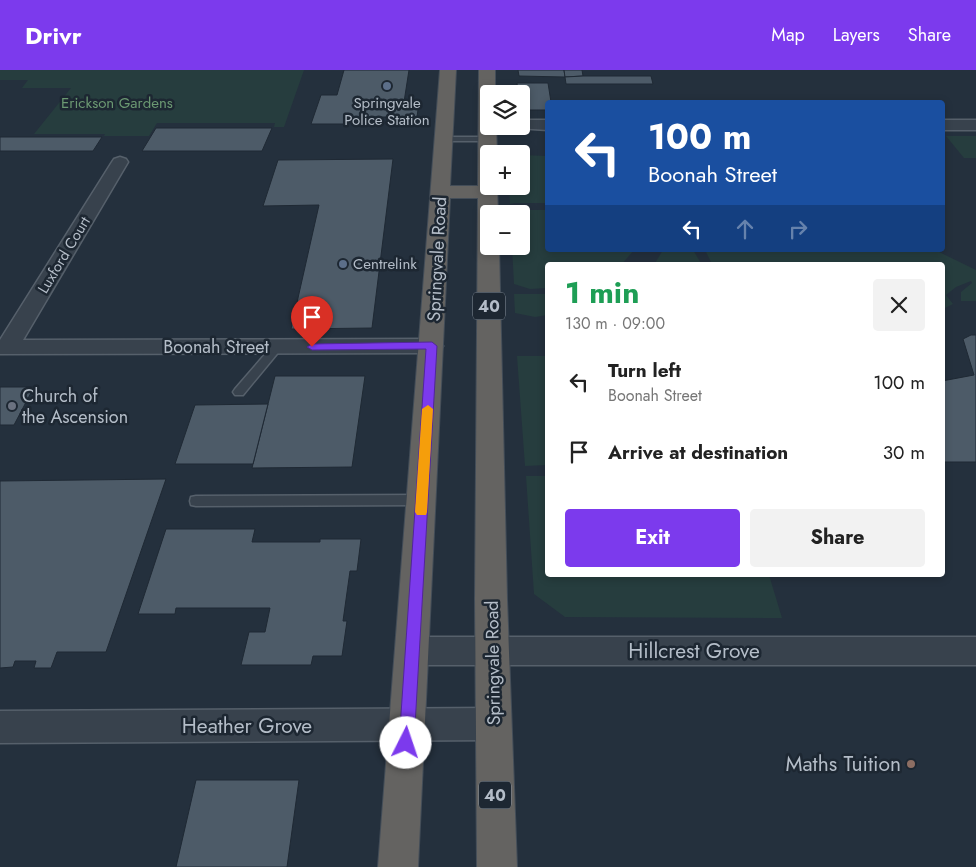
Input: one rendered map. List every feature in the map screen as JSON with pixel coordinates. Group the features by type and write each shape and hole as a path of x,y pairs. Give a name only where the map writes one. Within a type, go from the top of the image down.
{"highway":[{"name":"Springvale Road","path":"398,867 448,70"},
{"name":"Springvale Road","path":"487,70 487,85"},
{"path":"441,192 480,192"},
{"name":"Springvale Road","path":"488,195 492,651 497,867"}],"street":[{"path":"530,125 545,125"},
{"path":"945,125 976,125"},
{"name":"Luxford Court","path":"4,347 120,162"},
{"name":"Boonah Street","path":"4,347 432,346"},
{"name":"Hillcrest Grove","path":"412,651 976,651"},
{"name":"Heather Grove","path":"0,727 494,724"}],"lane":[{"path":"444,139 480,131"},
{"path":"239,392 277,347"},
{"path":"196,501 422,500"}],"green space":[{"name":"Erickson Gardens","path":"0,70 304,70 284,127 274,127 275,123 157,123 149,136 104,136 105,134 34,134 71,88 22,88 28,80 0,80"},
{"path":"946,136 976,136 976,158 964,158"},
{"path":"530,155 545,156 545,203 510,204 510,195 530,195"},
{"path":"530,210 545,210 545,252 632,252 624,262 545,262 545,288 530,289 514,284 512,255 530,255"},
{"path":"662,252 694,252 700,262 656,262"},
{"path":"706,252 939,252 976,270 976,301 961,301 961,292 972,283 971,281 956,287 946,295 953,304 945,308 945,262 711,262"},
{"path":"514,294 545,294 545,315 535,317 515,313"},
{"path":"517,356 545,356 545,465 525,466"},
{"path":"526,476 545,476 545,577 770,577 782,618 565,617 534,594"}],"building":[{"path":"344,70 409,70 404,102 419,102 417,117 375,117 374,121 347,121 346,124 311,124 321,95 337,95"},
{"path":"518,70 564,70 565,77 519,76"},
{"path":"564,70 582,70 583,76 565,77"},
{"path":"651,76 653,84 566,84 565,77"},
{"path":"517,83 548,83 551,100 545,100 545,110 530,110 530,85 517,85"},
{"path":"156,128 272,128 262,151 142,151"},
{"path":"0,137 102,137 93,151 0,151"},
{"name":"Centrelink","path":"393,159 372,328 291,329 319,205 263,206 278,160"},
{"path":"976,335 976,462 945,462 945,380 974,375 963,339"},
{"path":"275,376 365,376 352,467 252,468"},
{"name":"Church of the Ascension","path":"0,387 34,387 14,425 0,425"},
{"path":"268,404 253,464 175,464 195,405"},
{"path":"166,479 106,652 57,652 51,668 34,668 36,661 15,661 13,667 0,668 0,481"},
{"path":"166,529 255,529 252,542 320,542 320,539 361,539 357,571 350,571 343,621 347,621 342,656 313,656 311,665 241,665 249,632 265,632 270,608 176,608 175,614 138,614"},
{"path":"196,780 299,780 287,867 176,867"}],"slow traffic":[{"path":"421,512 428,409"}],"place":[{"name":"Springvale Police Station","path":"387,86"},
{"name":"Centrelink","path":"343,264"},
{"name":"Church of the Ascension","path":"12,406"},
{"name":"Maths Tuition","path":"911,764"}],"route":[{"path":"312,347 432,346 406,743"}]}
